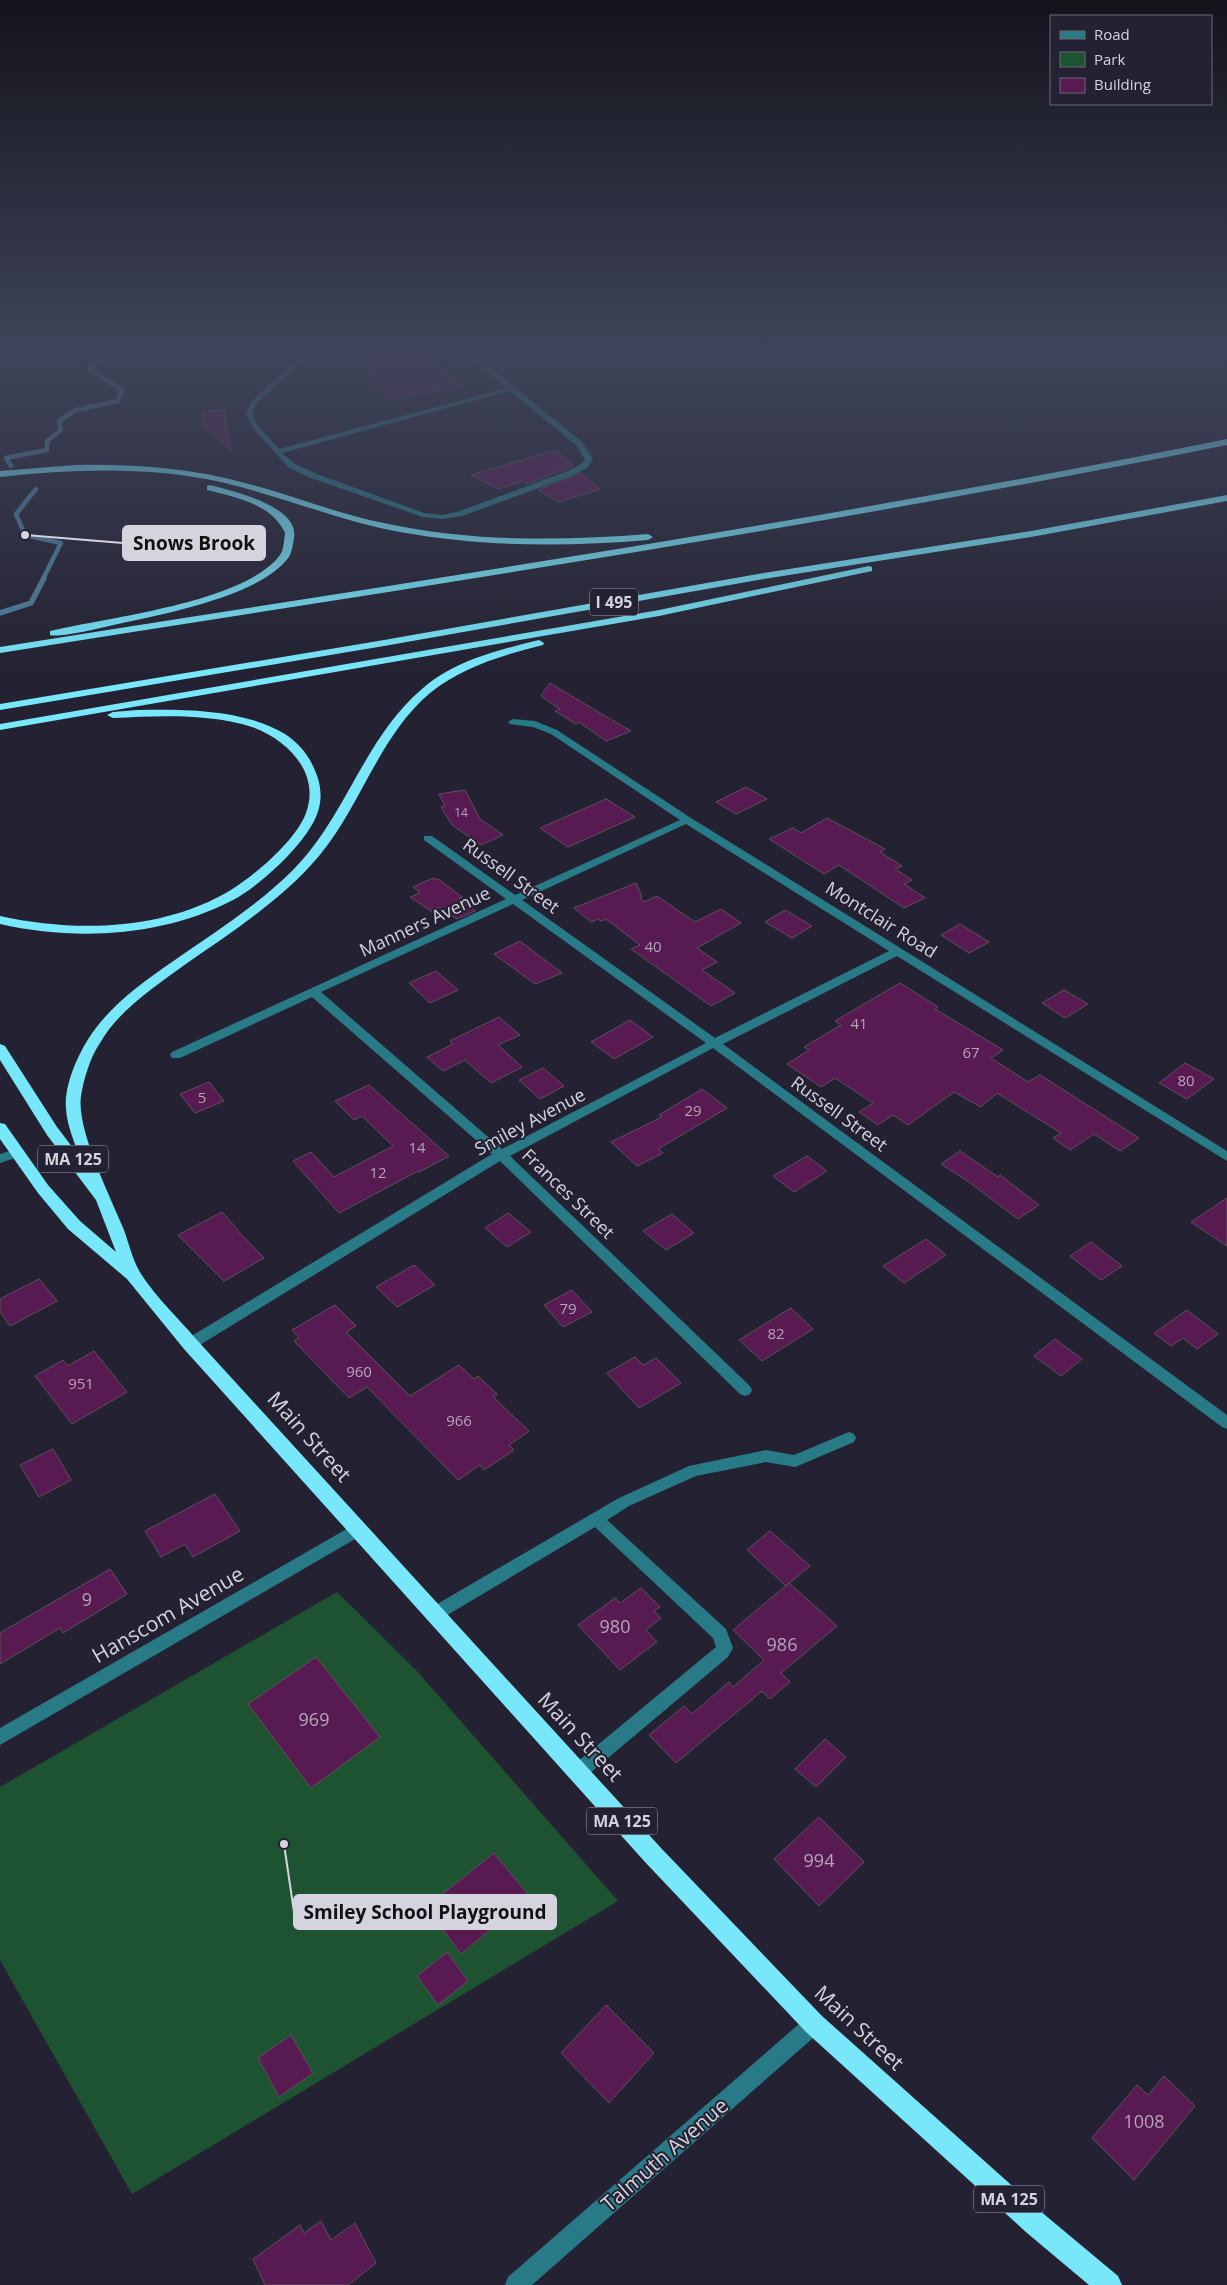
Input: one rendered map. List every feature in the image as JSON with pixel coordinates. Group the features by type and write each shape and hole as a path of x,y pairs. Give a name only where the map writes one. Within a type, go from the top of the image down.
{"highway":[{"path":"0,650 754,530 1034,481 1145,459"},
{"path":"0,474 55,468 122,467 164,470 204,476 248,487 367,523 438,536 495,542 544,544 754,530"},
{"path":"0,484 43,479 102,476 163,480 204,486 238,495 271,510 286,524 290,538 287,553 274,569 230,591 185,605 0,644"},
{"name":"I 495","path":"0,707 384,643 758,577 1031,534 1227,498"},
{"path":"103,1198 73,1108 75,1089 93,1043 124,1004 244,916 298,872 332,830 394,726 427,690 448,676 503,652 659,613 1031,534"},
{"path":"0,728 659,613"},
{"path":"0,728 124,715 181,712 227,719 262,728 294,744 308,762 316,789 310,818 290,846 254,881 214,904 155,924 83,931 19,926 0,920"},
{"name":"Main Street","path":"0,1049 52,1131 103,1198 133,1275"},
{"name":"Main Street","path":"0,1128 43,1189 74,1225 133,1275 190,1344 433,1615 577,1773 814,2024 1036,2224 1109,2285"}],"street":[{"path":"285,459 292,466 314,476 418,514 435,517 466,512 578,469 584,466 589,459"},
{"name":"Montclair Road","path":"513,722 535,724 554,732 688,820 1227,1157"},
{"name":"Manners Avenue","path":"176,1055 688,820"},
{"name":"Russell Street","path":"428,838 714,1043 1227,1423"},
{"name":"Smiley Avenue","path":"190,1344 501,1156 714,1043 898,951"},
{"name":"Frances Street","path":"314,992 501,1156 745,1390"},
{"path":"0,1159 17,1153"},
{"path":"433,1615 624,1502 694,1470 766,1456 795,1461 849,1438"},
{"path":"577,1773 725,1648 720,1634 596,1519"},
{"name":"Hanscom Avenue","path":"0,1737 357,1530"},
{"name":"Talmuth Avenue","path":"516,2285 814,2024"}],"green space":[{"path":"337,1592 416,1670 618,1901 132,2194 0,1960 0,1787"}],"building":[{"path":"526,459 565,459 573,466 527,484 523,481 499,489 471,475"},
{"path":"581,473 600,489 559,502 538,490"},
{"path":"550,683 631,731 606,741 579,722 576,724 555,711 560,709 541,696"},
{"path":"746,787 767,799 736,814 716,802"},
{"path":"465,790 480,819 503,835 481,845 452,825 441,807 445,806 439,794"},
{"path":"606,799 635,817 568,847 540,828"},
{"path":"827,818 885,849 880,852 902,866 895,869 912,880 904,884 925,898 904,908 839,865 824,874 769,839 793,828 801,833"},
{"path":"433,878 438,879 462,897 459,898 475,911 457,919 440,907 431,911 410,897 420,893 413,887"},
{"path":"636,883 642,897 640,898 644,902 657,896 695,922 721,909 741,923 697,948 717,962 702,970 735,993 711,1006 631,949 640,945 606,919 601,921 598,919 591,922 574,908"},
{"path":"785,910 812,926 792,938 765,922"},
{"path":"960,924 989,942 969,953 941,935"},
{"path":"520,941 562,973 535,984 494,954"},
{"path":"436,971 458,990 430,1003 409,983"},
{"path":"900,983 938,1007 935,1009 1003,1050 991,1058 1028,1082 1040,1075 1139,1138 1120,1151 1094,1134 1070,1150 1053,1138 1061,1133 997,1093 981,1107 954,1092 908,1125 893,1115 878,1125 859,1112 873,1103 835,1078 821,1087 787,1064 809,1050 804,1047 841,1025 835,1021"},
{"path":"1064,990 1088,1004 1065,1018 1042,1003"},
{"path":"499,1017 520,1035 498,1045 522,1067 491,1083 465,1060 443,1071 427,1057 453,1044 450,1041"},
{"path":"630,1020 653,1037 614,1059 591,1042"},
{"path":"1185,1063 1214,1079 1187,1099 1159,1083"},
{"path":"543,1068 564,1086 540,1099 519,1080"},
{"path":"209,1082 224,1101 195,1113 180,1094"},
{"path":"369,1085 449,1156 339,1213 293,1161 311,1152 334,1177 393,1146 362,1116 354,1120 335,1101"},
{"path":"702,1089 727,1108 658,1149 663,1153 637,1166 611,1142 662,1117 659,1115"},
{"path":"960,1151 998,1177 1000,1175 1039,1205 1018,1219 969,1182 941,1164"},
{"path":"807,1156 827,1171 794,1192 773,1176"},
{"path":"1227,1198 1227,1246 1191,1222"},
{"path":"222,1212 264,1258 224,1281 178,1235"},
{"path":"508,1213 531,1232 507,1247 485,1228"},
{"path":"672,1214 694,1233 666,1250 643,1231"},
{"path":"926,1239 946,1255 904,1283 883,1266"},
{"path":"1091,1242 1122,1266 1101,1280 1070,1256"},
{"path":"414,1265 435,1285 397,1307 376,1287"},
{"path":"39,1279 57,1301 10,1326 0,1312 0,1299"},
{"path":"572,1290 592,1312 563,1327 544,1305"},
{"path":"335,1305 356,1326 346,1332 410,1396 459,1365 474,1379 478,1376 497,1394 493,1397 529,1431 509,1445 514,1450 484,1470 480,1465 458,1480 367,1387 349,1398 294,1341 299,1338 292,1330"},
{"path":"791,1308 813,1329 762,1361 739,1340"},
{"path":"1187,1310 1218,1334 1197,1349 1183,1338 1171,1346 1154,1333"},
{"path":"1055,1339 1082,1359 1061,1376 1034,1356"},
{"path":"94,1351 127,1392 72,1424 35,1376 63,1360 68,1366"},
{"path":"635,1357 643,1365 656,1358 681,1383 639,1408 607,1373"},
{"path":"53,1449 71,1480 39,1497 20,1465"},
{"path":"215,1494 240,1531 193,1557 185,1544 161,1557 145,1531"},
{"path":"770,1531 810,1566 786,1586 747,1550"},
{"path":"110,1569 127,1594 63,1633 60,1628 0,1664 0,1633"},
{"path":"789,1583 837,1626 781,1673 790,1682 770,1699 762,1691 676,1763 649,1735 684,1706 692,1714 729,1682 733,1687 764,1660 733,1630"},
{"path":"641,1588 660,1607 654,1611 661,1618 646,1630 657,1642 620,1670 578,1625 615,1598 620,1603"},
{"path":"316,1657 380,1737 311,1788 248,1704"},
{"path":"825,1739 846,1757 816,1787 795,1769"},
{"path":"819,1817 864,1862 819,1906 774,1859"},
{"path":"494,1853 530,1897 461,1954 426,1907"},
{"path":"447,1952 468,1981 438,2005 417,1976"},
{"path":"606,2005 654,2053 609,2103 561,2053"},
{"path":"291,2035 313,2073 279,2097 258,2058"},
{"path":"1164,2076 1195,2106 1134,2180 1092,2138 1137,2085 1148,2095"},
{"path":"321,2221 331,2240 355,2223 376,2263 348,2285 265,2285 253,2259 300,2225 304,2233"}],"waterway":[{"path":"6,459 11,466"},
{"path":"36,489 16,514 25,535 61,543 43,579"},
{"path":"0,613 31,603 44,578"}],"place":[{"name":"Snows Brook","path":"25,535"},
{"name":"Smiley School Playground","path":"284,1844"}]}
